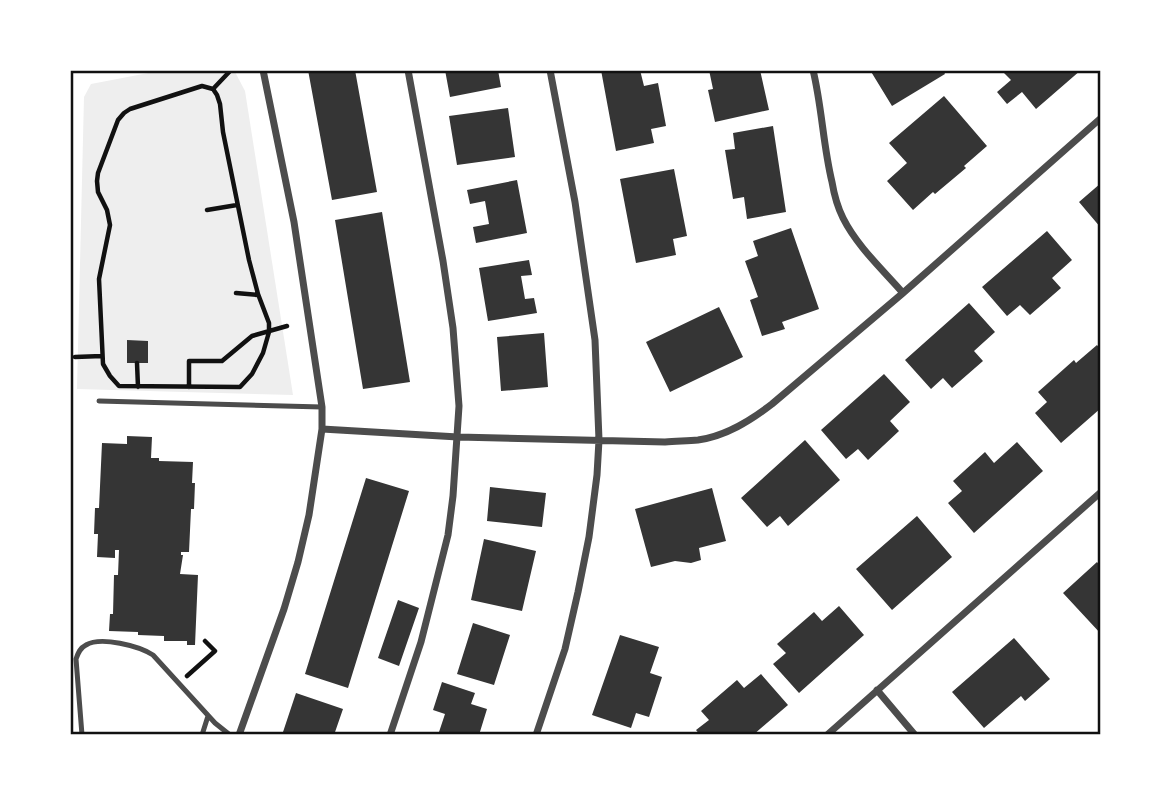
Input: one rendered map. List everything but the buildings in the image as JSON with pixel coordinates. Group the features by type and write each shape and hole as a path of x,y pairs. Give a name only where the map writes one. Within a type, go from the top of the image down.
{"street":[{"path":"239,735 298,562 309,515 322,429 322,408 294,222 263,70"},
{"path":"390,735 421,642 444,552 451,518 458,437 459,394 453,328 408,70"},
{"path":"536,735 565,649 578,592 589,537 599,440 596,340 575,202 550,70"},
{"path":"813,70 823,141 836,203 856,240 903,293"},
{"path":"322,429 458,437 665,442 698,440 731,430 772,404 903,293 1101,118"},
{"path":"827,735 1101,492"},
{"path":"877,690 915,735"}],"lane":[{"path":"99,401 322,408"},
{"path":"82,735 76,659 83,646 93,643 119,643 145,650 160,662 208,716 230,735"},
{"path":"202,735 208,716"}],"path":[{"path":"213,89 231,70"},
{"path":"202,86 213,89 220,104 238,205 258,295 269,323 262,353 252,374 240,387 119,386 103,364 99,279 110,225 107,210 98,192 97,181 118,120 130,109 191,89 202,86"},
{"path":"207,211 238,205"},
{"path":"236,293 258,295"},
{"path":"189,387 189,361 222,361 253,336 287,326"},
{"path":"75,357 103,356"},
{"path":"137,363 138,387"},
{"path":"191,674 215,651 205,641"}],"shaded area":[{"path":"164,70 234,70 245,91 293,395 77,389 84,97 91,84"}]}
